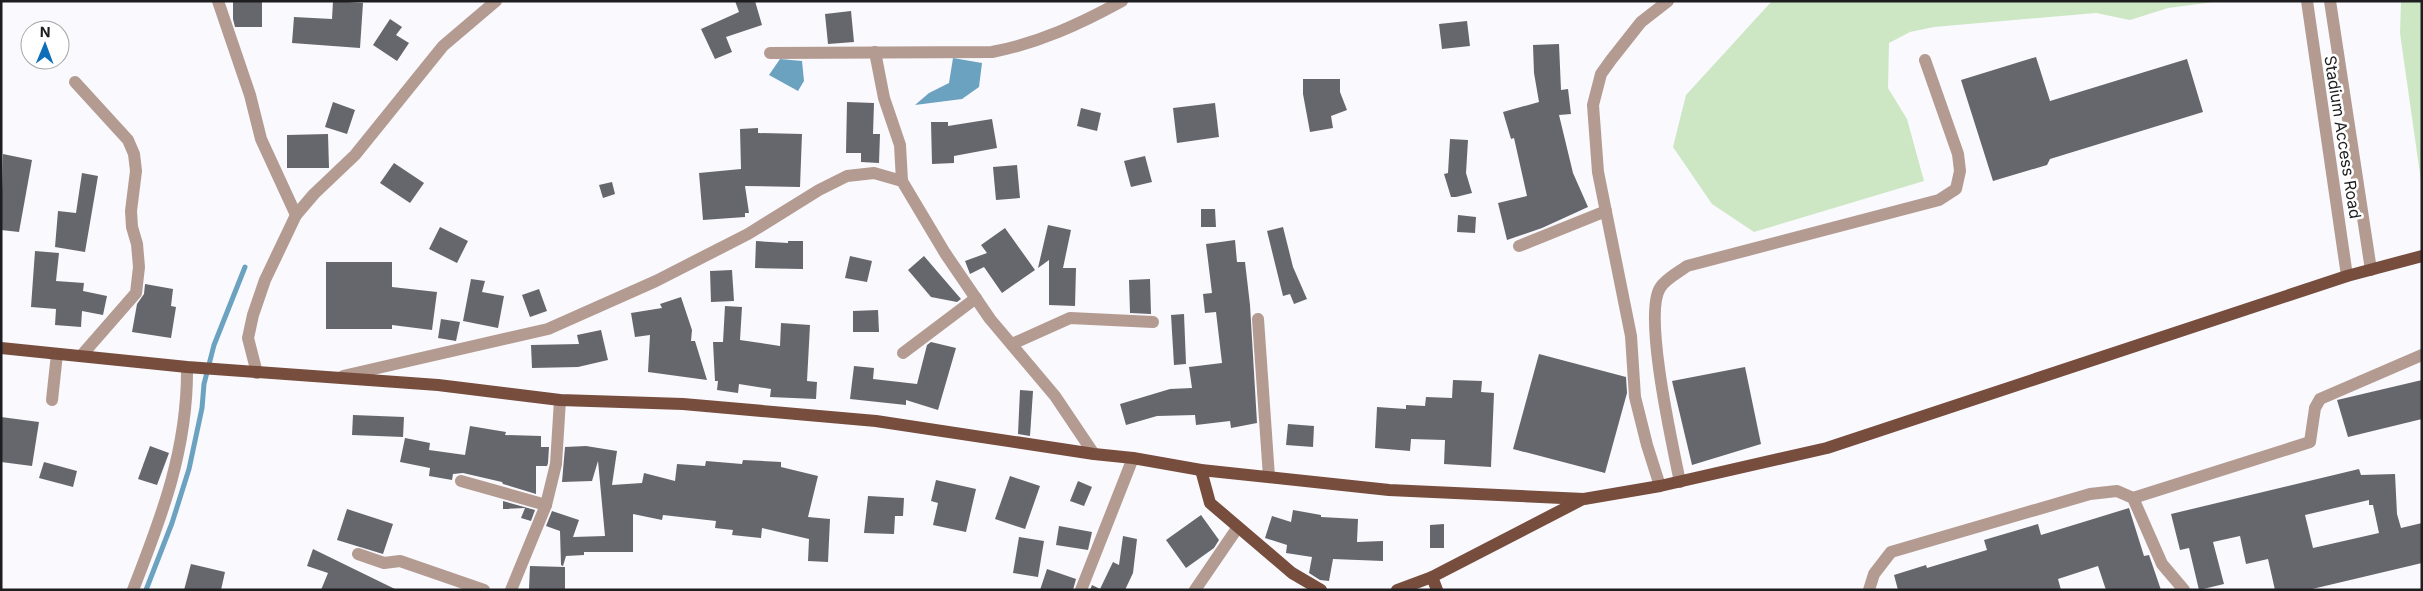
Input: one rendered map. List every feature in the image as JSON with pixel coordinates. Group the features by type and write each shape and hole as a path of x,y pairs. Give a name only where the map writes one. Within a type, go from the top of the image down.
{"main road":[{"path":"1,348 192,368 438,385 560,400 683,404 876,421 1094,454 1133,458 1201,470 1389,490 1584,499 1680,482 1827,448 2348,276 2422,256"},
{"path":"1201,470 1210,503 1292,573 1321,590"},
{"path":"1397,590 1432,577 1584,499"},
{"path":"1432,577 1438,590"}],"street":[{"path":"218,1 250,96 261,139 296,215"},
{"path":"257,373 248,338 251,323 266,280 296,215 314,194 355,155 443,46 496,1"},
{"path":"770,53 992,52 1026,45 1083,22 1122,1"},
{"path":"1660,486 1646,445 1635,397 1630,336 1598,172 1592,105 1602,74 1641,22 1668,1"},
{"name":"Stadium Access Road","path":"2307,1 2348,276"},
{"name":"Stadium Access Road","path":"2330,1 2371,270"},
{"path":"875,52 884,98 900,145 902,181 945,253 976,298 1055,396 1094,454"},
{"path":"1680,482 1657,360 1655,310 1660,288 1687,266 1939,200 1956,189 1960,171 1958,154 1925,60"},
{"path":"75,82 128,140 134,154 136,171 131,211 132,227 137,244 136,293 81,356"},
{"path":"336,378 548,329 664,277 748,234 819,190 847,176 874,173 902,181"},
{"path":"1520,246 1606,212"},
{"path":"903,354 976,298"},
{"path":"1012,344 1070,318 1153,322"},
{"path":"1258,319 1269,477"},
{"path":"52,400 57,354"},
{"path":"1869,590 1874,574 1891,552 2090,494 2117,491 2133,498 2310,442 2315,408 2320,399 2422,354"},
{"path":"133,590 162,517 182,435 192,368"},
{"path":"511,590 546,506 556,464 560,400"},
{"path":"1081,590 1133,458"},
{"path":"461,481 546,506"},
{"path":"2133,498 2162,564 2184,590"},
{"path":"1195,590 1238,527"},
{"path":"358,554 379,562 405,563 484,590"}],"green space":[{"path":"1772,1 2221,1 2168,8 2130,20 2096,13 1934,27 1910,32 1889,43 1888,88 1907,119 1924,181 1754,232 1712,204 1673,147 1686,95"},
{"path":"2401,1 2422,1 2422,188 2400,33"}],"water":[{"path":"953,58 982,63 979,87 962,99 915,105 929,93 949,83"},
{"path":"780,59 802,61 804,81 798,91 769,75"}],"building":[{"path":"233,1 262,1 262,27 235,27"},
{"path":"333,1 363,3 360,48 292,43 294,17 332,19"},
{"path":"735,1 755,1 762,25 726,37 732,52 715,59 701,29 739,12"},
{"path":"851,11 854,42 828,44 825,14"},
{"path":"390,19 402,27 396,35 409,43 397,61 373,45"},
{"path":"1467,21 1470,46 1442,49 1439,24"},
{"path":"1559,44 1561,90 1568,89 1571,114 1559,115 1573,173 1588,207 1542,228 1507,240 1498,203 1527,196 1514,138 1511,139 1503,112 1539,102 1534,73 1533,45"},
{"path":"2036,57 2050,101 2187,59 2203,112 2050,159 2047,165 1993,181 1961,80"},
{"path":"1303,79 1340,79 1340,92 1347,110 1331,116 1333,128 1310,132 1303,94"},
{"path":"333,102 355,110 347,134 325,127"},
{"path":"847,102 874,103 873,134 880,134 879,163 861,162 861,153 846,153"},
{"path":"1215,103 1219,137 1177,143 1173,108"},
{"path":"1081,108 1101,113 1097,131 1077,126"},
{"path":"992,119 997,148 954,156 954,163 932,164 931,122 948,122 948,126"},
{"path":"758,128 758,133 802,134 800,187 745,186 749,213 745,213 745,217 703,220 699,173 741,169 740,129"},
{"path":"328,134 329,168 287,168 287,135"},
{"path":"1450,139 1468,140 1466,173 1472,193 1456,197 1451,197 1444,174 1448,173"},
{"path":"3,154 32,160 19,232 1,230"},
{"path":"1145,156 1152,182 1131,187 1124,161"},
{"path":"394,163 424,183 410,203 380,183"},
{"path":"1017,165 1020,198 996,200 993,167"},
{"path":"82,173 98,176 85,252 55,247 58,211 76,213"},
{"path":"612,182 615,194 603,198 599,185"},
{"path":"1201,209 1215,209 1216,227 1201,227"},
{"path":"1458,215 1476,217 1475,233 1457,232"},
{"path":"1048,225 1071,230 1063,268 1076,268 1075,306 1049,305 1049,260 1038,268"},
{"path":"440,227 468,241 457,263 429,249"},
{"path":"1283,227 1293,267 1307,299 1294,304 1290,294 1283,296 1267,231"},
{"path":"1005,228 1035,270 1002,293 984,267 970,274 965,261 987,253 981,245"},
{"path":"1235,240 1237,262 1245,262 1250,305 1257,423 1231,428 1230,421 1196,425 1195,415 1157,416 1126,425 1120,404 1170,389 1192,388 1189,367 1222,363 1216,312 1205,313 1203,294 1212,293 1206,244"},
{"path":"756,241 788,243 788,241 803,241 803,269 755,268"},
{"path":"35,251 59,253 56,281 84,283 83,291 107,296 103,315 82,311 81,327 55,325 56,309 31,307"},
{"path":"850,256 872,261 867,282 845,278"},
{"path":"924,256 961,299 957,302 931,297 908,270"},
{"path":"326,262 392,262 392,287 437,292 432,330 392,325 392,329 326,329"},
{"path":"732,270 734,301 711,302 710,271"},
{"path":"471,279 485,281 482,292 504,296 498,328 463,321"},
{"path":"1150,279 1151,314 1130,313 1129,280"},
{"path":"145,284 173,289 171,306 176,307 171,338 132,332 137,304 144,294"},
{"path":"539,289 547,311 530,317 522,295"},
{"path":"681,297 692,330 691,341 695,341 707,380 648,372 650,335 635,337 631,313 662,308 660,304"},
{"path":"725,306 742,307 740,340 780,346 781,323 810,325 807,381 817,382 816,399 770,397 771,389 739,384 738,393 717,390 718,381 715,381 713,342 723,342"},
{"path":"878,310 879,332 853,332 853,311"},
{"path":"1184,314 1186,364 1174,365 1171,315"},
{"path":"441,319 460,322 456,341 438,338"},
{"path":"601,330 608,360 578,367 532,368 531,345 579,344 577,335"},
{"path":"931,342 956,348 938,410 906,400 906,405 850,399 854,366 874,368 873,379 917,384 927,345"},
{"path":"1539,354 1626,377 1627,393 1605,473 1513,449"},
{"path":"1745,367 1761,444 1692,465 1672,381"},
{"path":"1453,380 1482,381 1481,392 1494,393 1491,467 1444,464 1445,440 1411,439 1410,451 1375,448 1377,407 1406,409 1406,405 1425,406 1426,397 1452,398"},
{"path":"2422,380 2422,419 2348,437 2337,400"},
{"path":"1020,390 1033,391 1030,436 1018,434"},
{"path":"353,415 404,417 403,437 352,435"},
{"path":"1,417 39,422 32,466 1,462"},
{"path":"1288,424 1314,426 1313,447 1286,445"},
{"path":"470,426 506,432 505,435 541,436 541,447 549,447 548,463 547,466 536,466 536,494 503,484 502,482 463,473 453,474 452,480 429,476 430,468 400,462 405,438 430,443 429,450 465,455"},
{"path":"150,446 169,453 157,485 138,479"},
{"path":"586,446 617,451 612,485 642,483 644,473 675,481 677,464 705,466 706,461 742,464 743,460 781,462 781,467 818,476 808,517 830,519 828,562 808,561 809,539 762,528 761,538 732,535 733,530 715,528 716,521 663,515 662,520 633,514 633,552 584,552 584,555 566,556 563,566 561,565 560,531 546,526 552,511 579,520 573,537 605,536 598,461 592,481 562,482 565,447"},
{"path":"44,462 77,471 73,487 39,478"},
{"path":"2359,469 2361,475 2395,474 2397,514 2401,528 2422,523 2422,563 2308,590 2275,590 2268,559 2246,564 2240,536 2213,542 2224,584 2199,590 2189,548 2180,550 2171,514","holes":["2369,500 2369,505 2373,505 2379,533 2313,548 2305,515"]},
{"path":"1010,476 1040,486 1025,529 995,519"},
{"path":"936,480 976,489 966,532 933,525 938,503 931,501"},
{"path":"1078,481 1092,487 1084,506 1070,501"},
{"path":"868,496 904,498 903,516 895,516 894,534 864,533"},
{"path":"503,501 535,510 531,521 521,518 525,508 503,509"},
{"path":"2129,508 2144,556 2149,555 2161,590 2106,590 2098,566 2058,579 2061,590 1898,590 1894,575 1926,565 1927,568 1987,550 1984,540 2038,524 2041,535"},
{"path":"347,509 393,524 383,554 337,540"},
{"path":"1293,510 1321,515 1321,517 1358,519 1357,542 1383,541 1383,561 1333,559 1329,581 1320,580 1309,573 1312,557 1286,553 1287,545 1265,538 1272,516 1291,522"},
{"path":"1201,515 1219,540 1214,548 1186,568 1166,540"},
{"path":"1444,524 1444,548 1430,548 1430,525"},
{"path":"1059,526 1092,532 1088,550 1056,545"},
{"path":"1123,536 1137,539 1133,573 1125,590 1090,590 1092,585 1100,589 1113,562 1119,565"},
{"path":"1019,537 1044,541 1038,577 1013,573"},
{"path":"313,549 397,590 321,590 328,573 307,566"},
{"path":"191,564 225,572 221,590 184,590"},
{"path":"530,566 565,567 565,590 529,589"},
{"path":"1047,569 1076,579 1073,590 1040,590"}],"waterway":[{"path":"146,590 172,523 189,469 202,408 204,384 214,345 245,267"}]}
